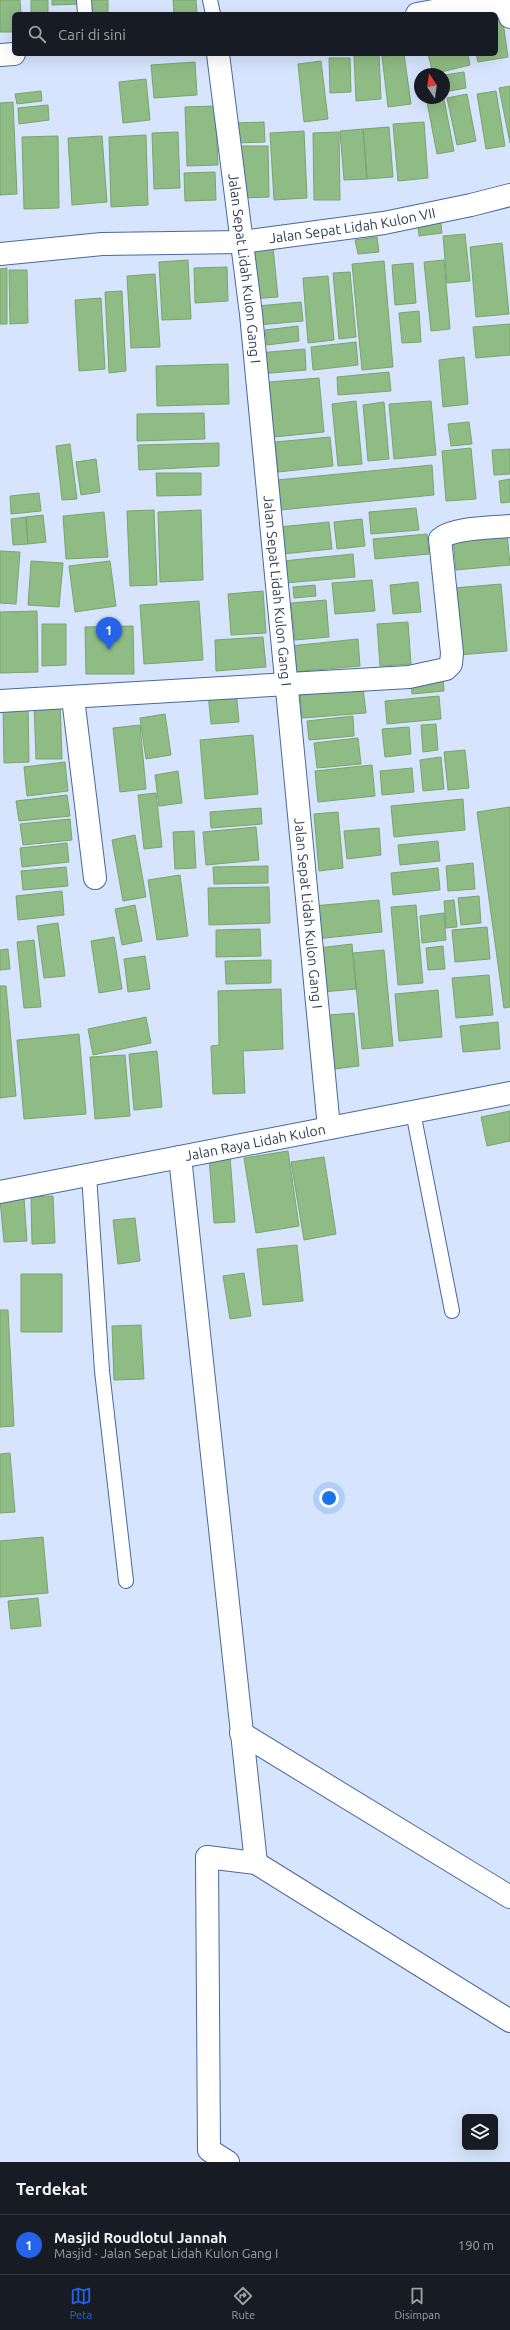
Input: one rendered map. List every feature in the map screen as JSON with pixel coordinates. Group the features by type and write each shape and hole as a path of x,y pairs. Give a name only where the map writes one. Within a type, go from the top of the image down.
{"street":[{"path":"431,12 453,9 508,6 510,17"},
{"path":"0,55 12,54"},
{"name":"Jalan Sepat Lidah Kulon Gang I","path":"218,56 242,242 329,1128"},
{"name":"Jalan Sepat Lidah Kulon VII","path":"0,254 102,244 242,242 384,223 471,206 510,194"},
{"path":"0,701 73,698 409,677 446,669 451,664 452,653 440,539 445,535 454,532 510,526"},
{"path":"73,698 95,878"},
{"name":"Jalan Raya Lidah Kulon","path":"0,1192 510,1093"},
{"path":"180,1157 256,1863"},
{"path":"241,1734 510,1896"},
{"path":"228,2162 209,2150 207,1857 256,1863 510,2021"}],"lane":[{"path":"84,0 85,12"},
{"path":"210,0 212,12"},
{"path":"413,1112 452,1311"},
{"path":"89,1175 102,1371 126,1581"}],"building":[{"path":"0,0 20,0 21,12 12,12 12,32 0,32"},
{"path":"31,0 48,0 48,12 31,12"},
{"path":"52,0 80,0 80,4 52,5"},
{"path":"85,0 108,0 108,12 86,12"},
{"path":"173,0 196,0 197,12 174,12"},
{"path":"502,15 508,57 478,62 476,56 498,56 498,16"},
{"path":"354,56 379,56 381,99 356,101"},
{"path":"382,56 404,56 411,104 388,107"},
{"path":"428,56 468,56 470,65 450,70 450,68 432,68"},
{"path":"329,58 350,58 351,92 330,93"},
{"path":"321,61 328,119 304,122 298,64"},
{"path":"195,62 197,95 154,98 151,65"},
{"path":"464,72 466,88 450,91 450,74"},
{"path":"146,79 150,120 123,123 119,82"},
{"path":"510,86 510,143 499,88"},
{"path":"41,91 42,101 17,104 15,94"},
{"path":"496,91 505,146 486,149 477,94"},
{"path":"467,94 476,141 457,145 448,104 450,104 450,97"},
{"path":"13,102 17,194 0,195 0,103"},
{"path":"427,104 445,104 454,151 437,154"},
{"path":"48,105 49,120 19,124 18,108"},
{"path":"215,106 218,165 187,166 185,107"},
{"path":"264,122 265,142 237,143 236,123"},
{"path":"424,122 428,178 398,181 393,124"},
{"path":"389,127 393,177 367,179 363,129"},
{"path":"363,129 367,179 344,180 340,131"},
{"path":"304,131 307,198 274,200 270,133"},
{"path":"178,132 180,188 154,189 152,133"},
{"path":"339,132 340,200 314,200 313,133"},
{"path":"146,135 148,205 111,207 109,137"},
{"path":"58,136 59,208 24,209 22,137"},
{"path":"102,136 107,202 72,205 68,138"},
{"path":"239,146 268,146 269,197 240,198"},
{"path":"215,172 216,200 185,201 184,173"},
{"path":"440,216 442,233 419,236 417,218"},
{"path":"465,234 470,281 447,283 443,236"},
{"path":"377,237 379,252 358,254 355,240"},
{"path":"502,243 509,314 476,317 470,247"},
{"path":"273,247 278,297 251,299 246,250"},
{"path":"188,260 191,319 162,320 159,262"},
{"path":"444,260 450,329 431,331 424,262"},
{"path":"384,261 393,367 362,370 352,264"},
{"path":"413,263 416,303 395,305 392,265"},
{"path":"227,267 228,301 195,303 194,268"},
{"path":"7,268 7,324 0,324 0,269"},
{"path":"9,270 27,270 28,323 10,324"},
{"path":"350,272 356,337 339,339 333,273"},
{"path":"155,274 160,347 131,348 127,276"},
{"path":"328,276 334,340 308,343 303,278"},
{"path":"122,291 126,371 109,373 105,292"},
{"path":"101,298 105,369 79,371 75,300"},
{"path":"301,302 303,321 258,325 257,306"},
{"path":"419,311 421,342 402,343 399,313"},
{"path":"510,324 510,355 476,358 473,327"},
{"path":"298,326 299,341 267,345 265,330"},
{"path":"356,342 358,365 313,370 311,347"},
{"path":"305,349 306,370 260,374 258,353"},
{"path":"464,357 468,404 443,407 439,360"},
{"path":"228,364 229,404 157,406 156,366"},
{"path":"389,372 391,391 338,395 337,377"},
{"path":"319,378 324,432 274,437 269,382"},
{"path":"356,401 362,464 338,466 332,404"},
{"path":"431,401 436,455 394,459 389,404"},
{"path":"384,402 389,459 368,461 363,405"},
{"path":"204,413 205,439 137,441 137,414"},
{"path":"469,422 472,444 451,446 448,424"},
{"path":"330,437 333,466 278,472 275,442"},
{"path":"219,443 219,466 139,470 138,445"},
{"path":"70,444 77,499 62,500 56,446"},
{"path":"471,448 476,499 446,501 442,451"},
{"path":"510,449 510,474 494,475 492,450"},
{"path":"96,459 100,492 81,495 76,462"},
{"path":"432,465 434,495 280,510 277,480"},
{"path":"156,473 201,473 201,495 157,496"},
{"path":"510,479 510,502 501,503 499,481"},
{"path":"39,493 41,511 11,514 10,496"},
{"path":"416,508 419,530 371,534 369,512"},
{"path":"154,510 157,585 130,586 127,511"},
{"path":"201,510 203,580 160,582 158,512"},
{"path":"104,512 108,557 66,559 63,516"},
{"path":"43,515 46,542 28,544 26,517"},
{"path":"26,517 28,544 13,545 11,519"},
{"path":"362,519 365,546 337,549 334,522"},
{"path":"329,522 332,549 282,554 279,527"},
{"path":"507,533 510,565 456,570 453,538"},
{"path":"427,534 429,554 375,559 373,539"},
{"path":"0,551 20,552 16,604 0,603"},
{"path":"353,554 355,577 285,583 283,561"},
{"path":"31,561 63,563 59,607 28,605"},
{"path":"110,561 116,606 75,612 69,566"},
{"path":"372,580 375,611 335,614 332,583"},
{"path":"418,582 421,612 393,614 390,585"},
{"path":"501,584 507,651 459,655 453,588"},
{"path":"315,585 316,596 294,598 293,587"},
{"path":"263,591 266,633 231,635 228,594"},
{"path":"326,600 329,637 295,640 291,603"},
{"path":"199,601 203,660 144,664 140,605"},
{"path":"37,611 38,672 0,673 0,612"},
{"path":"408,622 411,664 380,666 377,624"},
{"path":"42,624 66,624 66,665 42,666"},
{"path":"133,626 134,674 86,674 85,627"},
{"path":"263,637 266,667 216,671 215,640"},
{"path":"358,639 360,666 292,672 290,646"},
{"path":"443,677 444,691 412,694 411,680"},
{"path":"363,688 366,713 302,718 300,695"},
{"path":"236,690 239,722 211,724 208,693"},
{"path":"439,696 441,719 387,724 385,701"},
{"path":"60,701 62,759 36,759 34,702"},
{"path":"28,704 29,762 4,763 3,705"},
{"path":"165,714 171,755 146,759 140,718"},
{"path":"353,716 354,736 309,740 307,721"},
{"path":"436,724 438,750 423,752 421,725"},
{"path":"140,725 146,789 120,792 113,728"},
{"path":"409,727 411,754 385,757 382,729"},
{"path":"253,735 258,794 205,799 200,740"},
{"path":"358,738 361,764 317,768 314,743"},
{"path":"465,750 469,788 448,790 444,752"},
{"path":"441,757 444,789 423,791 420,760"},
{"path":"65,762 68,791 27,796 24,767"},
{"path":"372,765 375,796 318,802 315,771"},
{"path":"412,768 414,792 382,795 380,771"},
{"path":"178,771 182,803 159,806 155,775"},
{"path":"156,793 162,847 144,849 138,795"},
{"path":"67,795 70,816 19,821 16,801"},
{"path":"463,799 465,830 394,837 391,806"},
{"path":"510,807 510,1007 504,1008 477,812"},
{"path":"261,808 262,824 211,828 210,812"},
{"path":"338,812 343,868 319,871 314,814"},
{"path":"70,819 72,840 23,845 20,824"},
{"path":"256,827 259,860 206,865 203,832"},
{"path":"379,828 381,855 347,859 344,831"},
{"path":"194,831 196,868 175,869 173,832"},
{"path":"135,835 146,897 123,901 112,840"},
{"path":"438,841 440,861 400,865 398,845"},
{"path":"67,843 69,862 22,867 20,848"},
{"path":"473,863 475,889 448,891 446,866"},
{"path":"268,866 268,883 214,884 213,867"},
{"path":"66,867 68,886 23,890 21,871"},
{"path":"438,868 440,890 393,895 391,873"},
{"path":"180,875 188,936 157,940 148,880"},
{"path":"269,887 270,923 209,925 208,888"},
{"path":"62,891 64,915 18,920 16,896"},
{"path":"479,896 481,923 461,925 458,898"},
{"path":"379,900 382,932 316,939 313,906"},
{"path":"454,900 457,927 446,928 444,901"},
{"path":"135,905 142,941 122,945 115,909"},
{"path":"416,905 423,983 398,985 391,907"},
{"path":"444,913 446,940 422,943 420,916"},
{"path":"58,923 65,976 44,978 37,926"},
{"path":"487,927 490,959 455,962 452,930"},
{"path":"260,929 261,956 216,957 216,930"},
{"path":"114,937 122,989 99,993 91,941"},
{"path":"34,940 41,1007 24,1008 17,942"},
{"path":"352,944 356,989 322,992 318,948"},
{"path":"443,946 445,969 428,970 426,948"},
{"path":"8,949 10,969 0,970 0,950"},
{"path":"384,950 393,1046 362,1049 353,953"},
{"path":"145,956 150,989 128,992 124,959"},
{"path":"271,960 271,983 226,984 225,961"},
{"path":"489,975 493,1015 456,1018 452,978"},
{"path":"0,986 6,986 16,1096 0,1098"},
{"path":"281,989 283,1049 243,1051 245,1093 213,1094 211,1046 219,1045 218,991"},
{"path":"438,990 442,1037 399,1041 395,994"},
{"path":"354,1013 359,1066 334,1069 329,1015"},
{"path":"146,1017 151,1043 93,1055 88,1029"},
{"path":"498,1022 500,1049 463,1052 460,1026"},
{"path":"79,1034 86,1114 24,1119 17,1040"},
{"path":"157,1051 162,1107 134,1110 129,1054"},
{"path":"125,1055 130,1116 95,1119 90,1057"},
{"path":"510,1111 510,1141 487,1146 481,1117"},
{"path":"288,1151 299,1226 256,1233 244,1158"},
{"path":"230,1156 235,1222 214,1223 209,1158"},
{"path":"324,1157 336,1234 304,1240 291,1162"},
{"path":"53,1196 55,1243 32,1244 31,1197"},
{"path":"24,1198 27,1241 4,1242 0,1200"},
{"path":"135,1218 140,1261 118,1264 113,1220"},
{"path":"297,1245 303,1301 263,1305 257,1249"},
{"path":"244,1273 251,1316 230,1319 223,1276"},
{"path":"21,1274 62,1274 62,1332 21,1332"},
{"path":"0,1310 8,1310 14,1426 0,1427"},
{"path":"141,1325 144,1379 114,1380 112,1326"},
{"path":"10,1453 15,1512 0,1513 0,1454"},
{"path":"43,1537 48,1593 0,1597 0,1541"},
{"path":"38,1598 41,1626 11,1629 8,1601"}],"place":[{"name":"Masjid Roudlotul Jannah","path":"109,650"}]}
